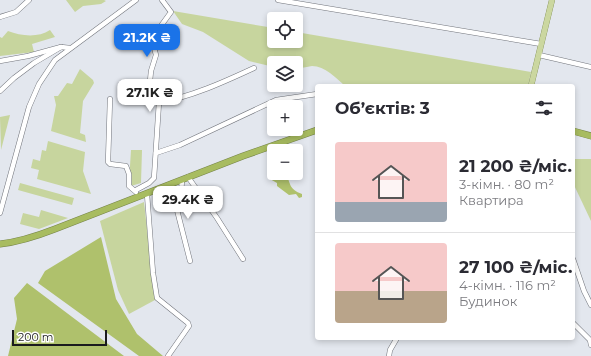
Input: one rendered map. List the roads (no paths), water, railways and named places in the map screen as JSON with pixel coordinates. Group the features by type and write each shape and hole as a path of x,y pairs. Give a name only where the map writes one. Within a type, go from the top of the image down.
{"highway":[{"path":"0,244 13,243 33,237 276,144 315,131"},
{"path":"575,132 591,136"}],"main road":[{"path":"532,84 552,0"}],"street":[{"path":"0,18 16,12 29,0"},
{"path":"0,213 29,107 35,91 51,65 60,55 136,0"},
{"path":"162,0 171,12 152,40 156,55 151,70 150,81 154,100 159,102 174,100 254,68"},
{"path":"278,0 541,44"},
{"path":"0,61 28,56 61,47 70,48"},
{"path":"0,91 34,63 61,47"},
{"path":"539,55 591,67"},
{"path":"156,154 180,145 276,100 315,94"},
{"path":"110,99 108,162 110,164 126,166 129,174 129,186 136,190 138,197"},
{"path":"136,190 146,186 153,180 155,175 159,102"},
{"path":"185,179 217,218 243,259"},
{"path":"185,179 176,206 190,262"},
{"path":"146,194 153,273 157,298 188,323 189,326 168,356"},
{"path":"575,265 584,291 591,305"},
{"path":"575,325 590,341"},
{"path":"389,356 395,340"}]}
